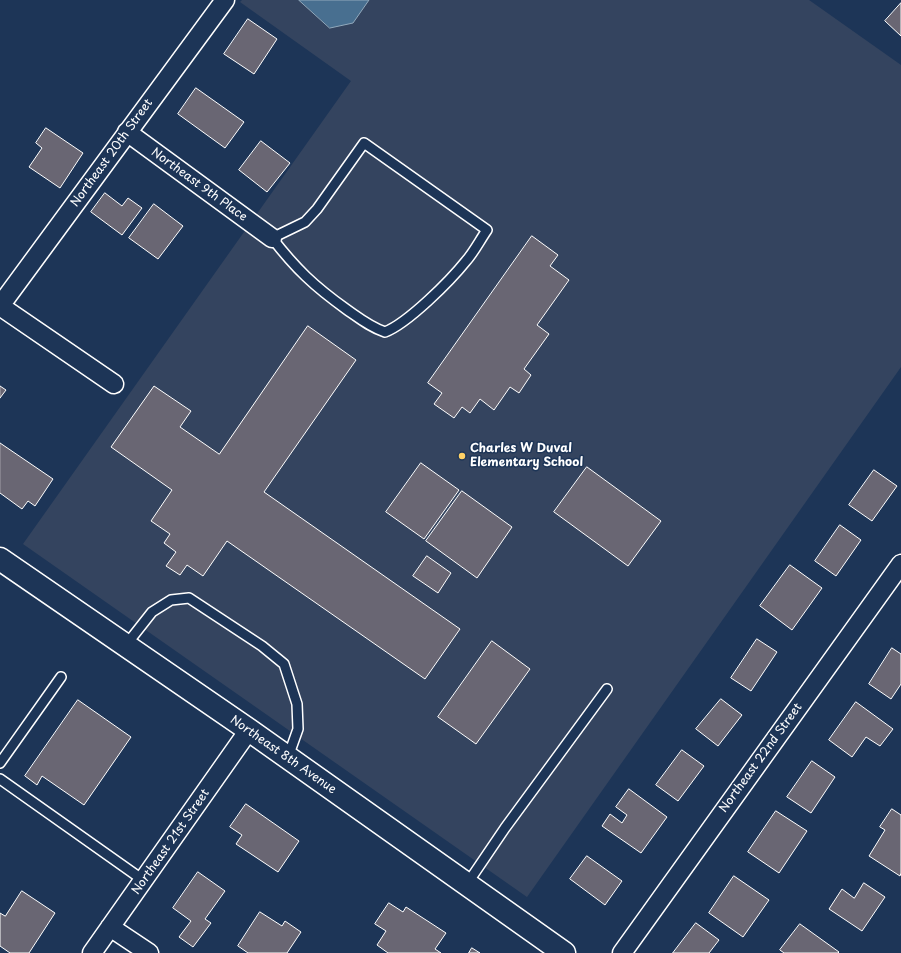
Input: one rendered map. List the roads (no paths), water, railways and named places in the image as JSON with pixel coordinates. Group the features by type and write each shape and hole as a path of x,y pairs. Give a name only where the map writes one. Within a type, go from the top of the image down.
{"street":[{"name":"Northeast 20th Street","path":"3,297 225,0"},
{"name":"Northeast 9th Place","path":"127,132 272,238"},
{"path":"3,297 114,384"},
{"name":"Northeast 8th Avenue","path":"0,559 288,757 564,953"},
{"name":"Northeast 22nd Street","path":"622,953 901,564"},
{"name":"Northeast 21st Street","path":"92,953 249,730"},
{"path":"110,927 149,953"}],"lane":[{"path":"364,143 487,230 466,261 440,288 397,327 386,332 371,327 318,289 295,267 272,238 305,222 364,143"},
{"path":"126,645 152,612 171,600 189,598 262,646 284,664 297,704 298,730 288,757"},
{"path":"0,763 61,677"},
{"path":"467,884 505,828 607,689"},
{"path":"0,779 143,880"}],"place":[{"name":"Charles W Duval Elementary School","path":"462,456"}]}
